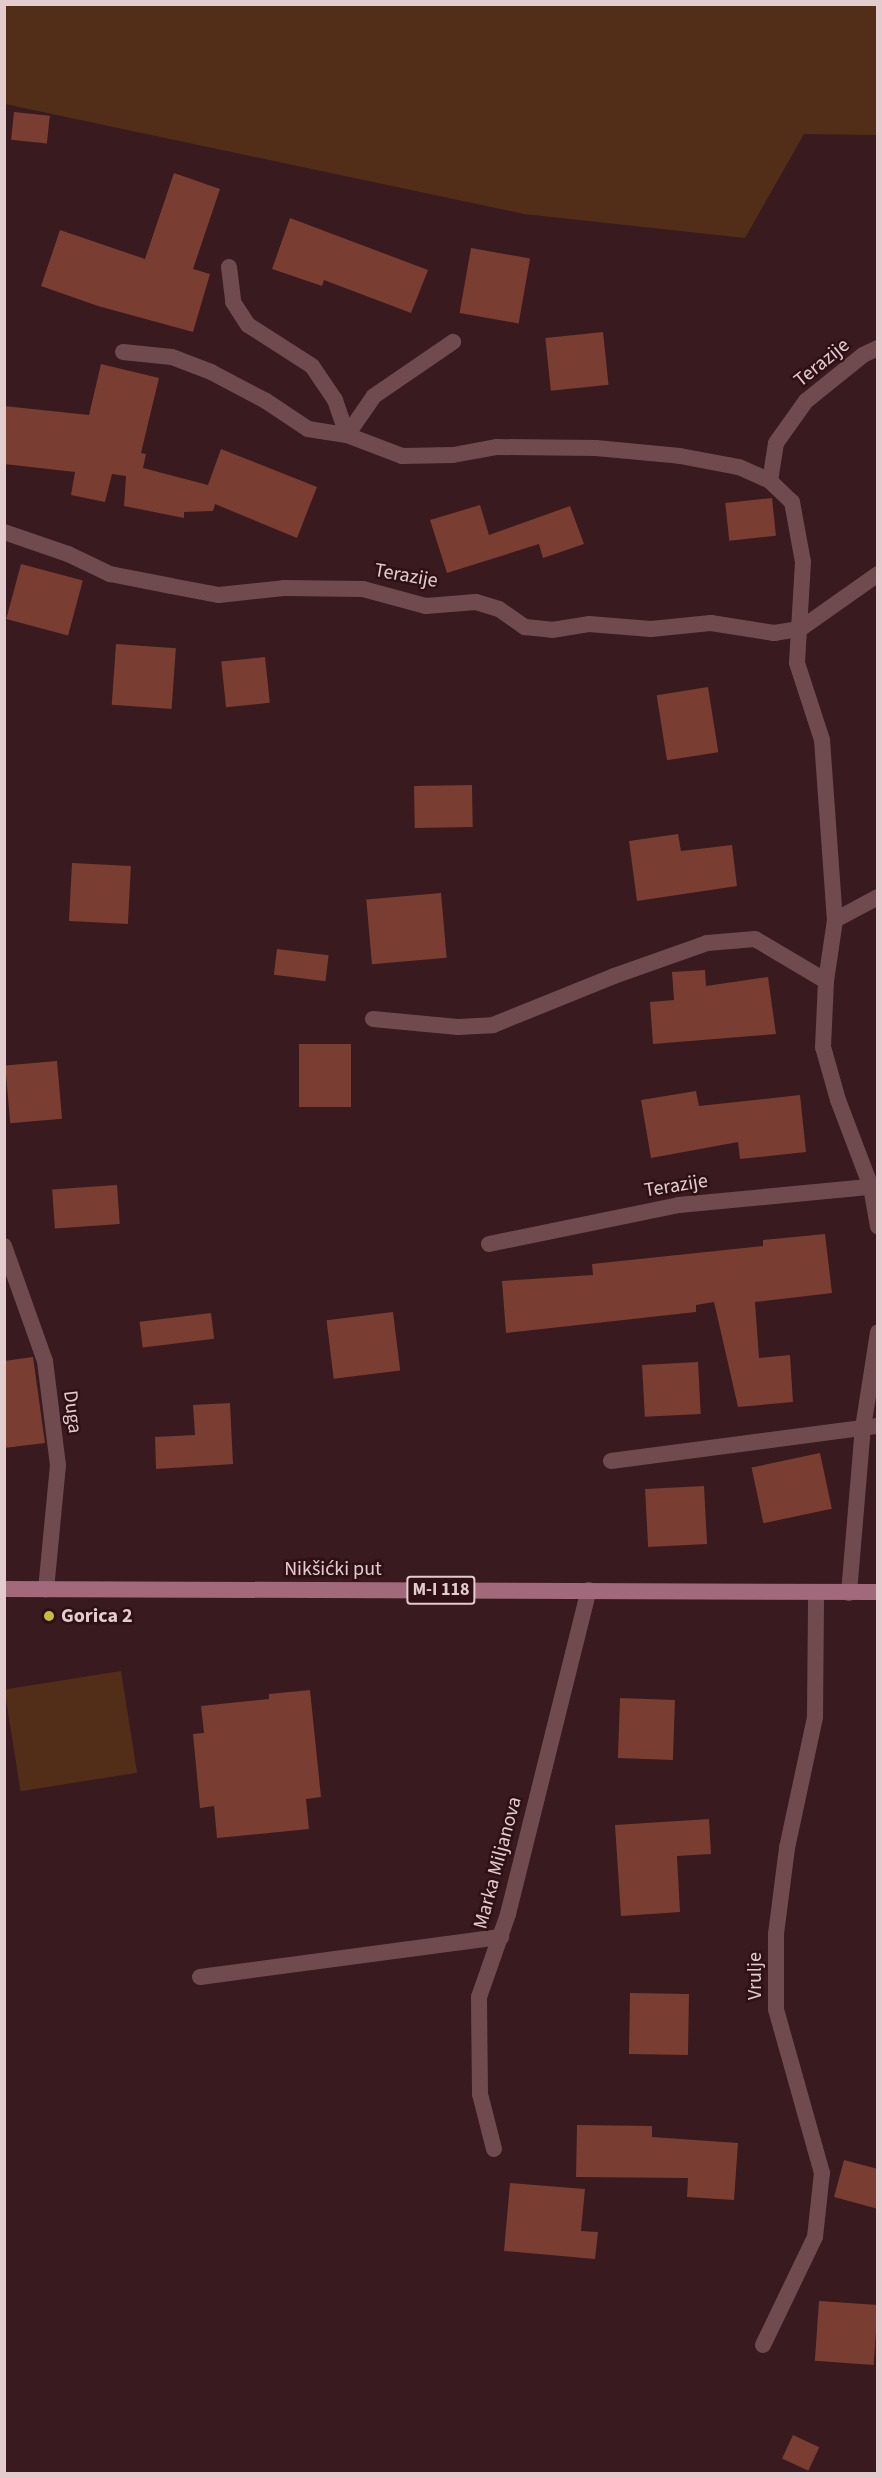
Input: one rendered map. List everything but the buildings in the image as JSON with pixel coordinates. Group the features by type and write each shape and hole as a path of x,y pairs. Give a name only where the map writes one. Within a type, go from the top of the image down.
{"main road":[{"name":"Nikšićki put","path":"4,1589 878,1592"}],"street":[{"path":"229,267 233,302 248,325 312,366 335,400 347,435"},
{"path":"347,435 374,396 453,342"},
{"name":"Terazije","path":"770,481 776,443 806,401 863,356 878,348"},
{"path":"123,352 172,357 239,387 308,429 347,435 402,456 453,455 497,447 596,448 680,456 739,467 770,481 792,502 803,562 797,663 822,740 835,920 826,981 823,1047 838,1100 871,1187 878,1226"},
{"name":"Terazije","path":"4,532 68,554 110,574 219,595 284,588 363,589 426,606 476,602 499,609 525,627 552,630 589,624 651,629 711,622 774,633 800,629 878,574"},
{"path":"835,920 878,897"},
{"path":"373,1019 458,1027 493,1025 614,976 707,944 731,941 755,939 826,981"},
{"name":"Terazije","path":"489,1244 679,1205 871,1187"},
{"name":"Duga","path":"4,1246 45,1361 58,1465 46,1589"},
{"path":"849,1593 870,1427 878,1332"},
{"path":"611,1461 870,1427"},
{"name":"Marka Miljanova","path":"494,2149 480,2094 479,1997 501,1937 590,1590"},
{"name":"Vrulje","path":"763,2345 815,2237 822,2173 776,2009 776,1934 786,1859 815,1717 816,1592"},
{"path":"200,1977 501,1937"}],"shaded area":[{"path":"5,4 877,5 877,135 804,134 745,238 524,214 5,104"},
{"path":"121,1671 137,1773 21,1791 4,1689"}],"place":[{"name":"Gorica 2","path":"49,1616"}]}
